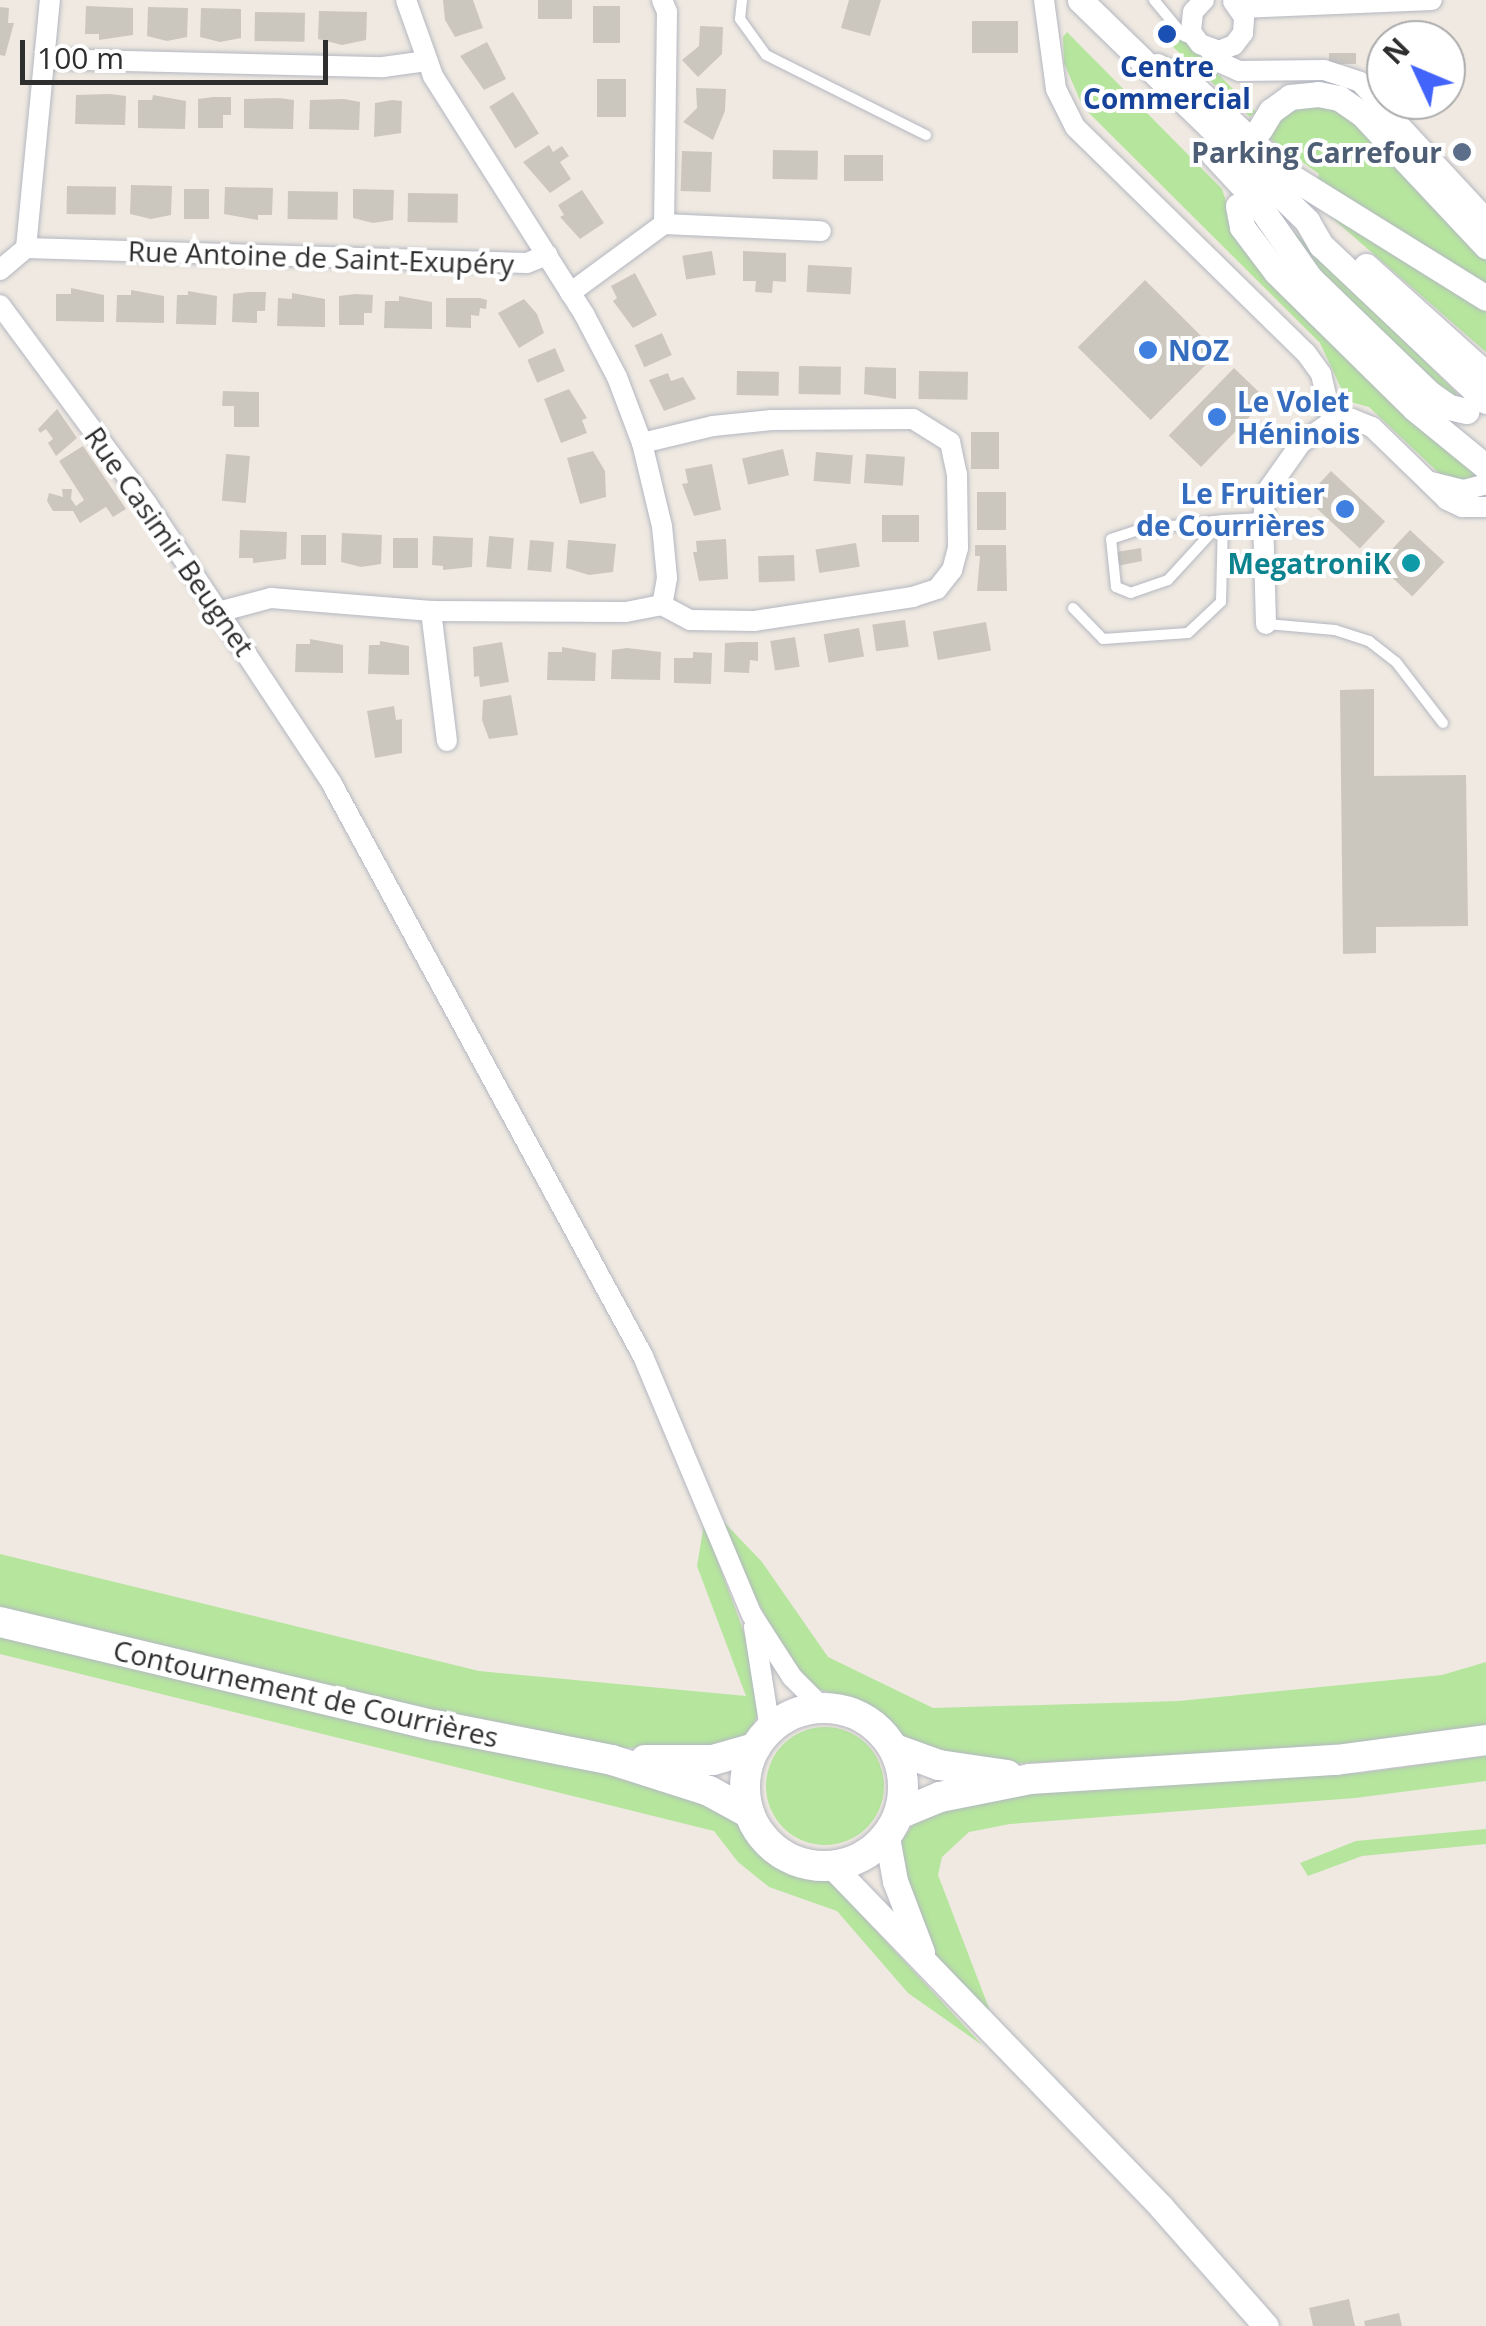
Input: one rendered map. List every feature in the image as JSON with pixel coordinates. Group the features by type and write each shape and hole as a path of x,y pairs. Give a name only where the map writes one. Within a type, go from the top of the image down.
{"main road":[{"name":"Contournement de Courrières","path":"0,1622 434,1725 612,1760 709,1791 749,1813"},
{"path":"893,1825 904,1781 894,1749 885,1734 856,1714 822,1707 794,1713 762,1738 745,1780 749,1813 768,1843 782,1854 798,1862 832,1866 862,1857 893,1825 940,1797 1030,1778 1336,1760 1486,1740"},
{"name":"Contournement de Courrières","path":"612,1760 694,1761 762,1738"},
{"path":"894,1749 939,1765 1030,1778"}],"street":[{"path":"0,270 26,248 50,0"},
{"path":"406,0 427,61 467,134 547,255"},
{"path":"662,0 666,12 664,224"},
{"path":"1044,0 1056,88 1075,127 1316,364 1332,421"},
{"path":"1080,0 1306,222 1321,245 1477,406"},
{"path":"1202,45 1229,48 1241,38 1244,22 1236,4 1432,0"},
{"path":"1196,2 1190,26 1217,62 1238,71 1324,70 1360,82 1486,218"},
{"path":"1132,54 1189,83 1287,174 1486,298"},
{"path":"1132,54 1161,104 1254,197 1296,264 1429,393 1449,408 1477,406"},
{"path":"45,60 382,67 427,61"},
{"path":"1260,129 1271,111 1290,97 1318,94 1339,98 1363,115 1486,246"},
{"path":"1238,206 1242,228 1276,272 1414,408 1486,467"},
{"path":"1306,222 1332,236 1486,374"},
{"path":"570,292 664,224 820,232"},
{"name":"Rue Antoine de Saint-Exupéry","path":"26,248 527,264 547,255 617,377 642,444 662,526 667,578 662,605"},
{"name":"Rue Casimir Beugnet","path":"0,304 222,612 332,784 643,1356 752,1616"},
{"path":"222,612 271,598 432,611 626,612 662,605 690,620 755,621 913,597 936,589 952,570 958,548 957,474 950,442 913,419 772,420 714,426 642,444"},
{"path":"1266,624 1263,518 1267,491 1291,455 1315,430 1332,421 1352,419 1372,426 1454,504 1486,507"},
{"path":"1431,482 1464,490 1486,484"},
{"path":"432,611 447,741"},
{"path":"752,1616 792,1677 822,1707"},
{"path":"752,1616 762,1738"},
{"path":"893,1825 895,1881 926,1962"},
{"path":"832,1866 926,1962 976,2020 1162,2208 1266,2326"}],"lane":[{"path":"742,0 740,19 766,55 926,135"},
{"path":"1154,0 1184,36 1202,45"},
{"path":"1223,520 1168,580 1131,594 1116,587 1111,539 1138,530 1223,520 1263,518"},
{"path":"1074,608 1103,639 1188,633 1221,602 1223,520"},
{"path":"1266,624 1335,630 1369,642 1396,662 1443,723"}],"green space":[{"path":"1067,32 1222,189 1227,204 1481,477 1473,481 1443,477 1369,407 1347,401 1320,343 1083,107 1064,63 1063,37"},
{"path":"1181,37 1256,112 1250,117 1172,46"},
{"path":"1308,102 1345,110 1486,256 1486,289 1316,184 1319,174 1269,138 1281,115"},
{"path":"1276,214 1457,393 1456,400 1311,265"},
{"path":"1334,214 1486,307 1486,352 1331,217"},
{"path":"723,1521 762,1562 828,1657 933,1708 1179,1701 1442,1675 1486,1662 1486,1727 1320,1748 988,1765 903,1740 891,1721 871,1706 815,1688 795,1669 744,1577"},
{"path":"704,1524 752,1654 761,1707 751,1730 731,1747 608,1748 442,1713 0,1607 0,1554 479,1671 746,1696 697,1566"},
{"path":"0,1634 659,1783 731,1811 756,1849 775,1865 831,1882 982,2045 908,1993 837,1911 769,1887 738,1862 714,1831 0,1654"},
{"path":"825,1727 848,1731 867,1744 880,1763 884,1786 880,1809 867,1828 848,1841 825,1845 802,1841 783,1828 770,1809 766,1786 770,1763 783,1744 802,1731"},
{"path":"1486,1756 1486,1781 1355,1798 1010,1824 969,1832 942,1857 938,1875 995,2024 938,1962 914,1919 900,1843 918,1817 985,1796 1361,1773"},
{"path":"1486,1829 1486,1844 1362,1856 1308,1876 1300,1863 1356,1841"}],"building":[{"path":"443,0 473,0 483,28 455,37 445,20"},
{"path":"538,0 572,0 572,19 538,19"},
{"path":"849,0 881,0 870,36 841,28"},
{"path":"86,6 133,8 133,35 99,40 99,34 85,34"},
{"path":"593,6 620,6 620,43 593,43"},
{"path":"0,7 9,8 8,23 14,23 5,56 0,55"},
{"path":"148,7 188,8 187,37 167,41 147,36"},
{"path":"201,8 241,9 241,38 220,42 200,37"},
{"path":"319,11 367,12 366,40 342,45 318,39"},
{"path":"255,12 305,13 304,42 254,41"},
{"path":"972,21 1018,21 1018,53 972,53"},
{"path":"700,26 723,27 722,54 698,77 682,60 699,46"},
{"path":"487,42 506,79 484,90 460,56"},
{"path":"1329,53 1356,53 1356,64 1329,64"},
{"path":"597,79 626,79 626,117 597,117"},
{"path":"696,88 726,89 725,111 713,140 683,122 697,108"},
{"path":"513,92 539,134 515,148 489,107"},
{"path":"76,95 126,96 125,125 75,124"},
{"path":"153,95 186,101 185,129 138,128 138,100 152,100"},
{"path":"231,97 231,115 223,115 223,128 198,128 198,99"},
{"path":"244,99 294,100 293,129 244,128"},
{"path":"310,100 360,102 359,130 309,129"},
{"path":"402,101 401,133 374,137 375,103"},
{"path":"549,145 553,152 562,146 569,156 560,162 571,179 550,193 523,162"},
{"path":"773,150 818,151 817,180 772,179"},
{"path":"682,151 712,152 711,192 681,191"},
{"path":"844,155 883,155 883,181 844,181"},
{"path":"131,185 172,186 171,215 151,219 130,214"},
{"path":"67,186 116,187 116,215 67,214"},
{"path":"225,187 273,188 272,215 258,215 258,220 224,214"},
{"path":"184,189 209,189 209,219 184,219"},
{"path":"353,189 394,190 393,220 373,223 353,218"},
{"path":"582,190 604,223 580,239 560,217 564,215 558,205"},
{"path":"288,191 338,192 338,220 288,219"},
{"path":"408,193 458,194 457,223 407,222"},
{"path":"712,251 716,275 686,279 682,256"},
{"path":"743,251 786,253 786,282 773,281 772,293 755,292 756,281 743,281"},
{"path":"808,265 852,267 851,294 807,292"},
{"path":"635,273 657,315 633,328 613,301 617,298 611,286"},
{"name":"NOZ","path":"1145,280 1218,353 1151,420 1078,347"},
{"path":"71,288 104,295 104,322 56,321 56,294 71,294"},
{"path":"131,290 164,296 164,323 116,322 117,295 131,295"},
{"path":"188,291 217,296 216,325 176,324 177,295 188,295"},
{"path":"266,292 265,311 257,311 257,323 232,322 233,294"},
{"path":"292,293 325,299 325,327 277,326 278,298 292,299"},
{"path":"373,295 372,313 364,313 364,325 339,325 339,296"},
{"path":"399,296 432,302 432,329 384,328 385,301 399,301"},
{"path":"446,298 480,298 487,300 486,309 480,308 479,316 471,315 471,328 446,327"},
{"path":"524,299 537,314 544,333 519,348 498,313"},
{"path":"662,333 672,355 644,367 635,345"},
{"path":"555,348 565,371 537,383 527,360"},
{"path":"799,366 841,367 841,395 799,394"},
{"path":"865,367 896,368 896,399 864,394"},
{"name":"Le Volet Héninois","path":"1234,368 1266,399 1201,467 1169,436"},
{"path":"737,371 779,372 779,396 737,395"},
{"path":"919,371 968,372 968,400 919,399"},
{"path":"668,373 671,381 683,377 696,399 664,411 649,380"},
{"path":"569,389 587,418 582,420 587,433 561,443 544,399"},
{"path":"223,391 259,392 259,427 234,427 234,406 222,406"},
{"path":"57,409 77,438 56,456 48,443 53,439 46,429 40,433 38,429"},
{"path":"971,432 999,432 999,469 971,469"},
{"path":"83,446 126,509 113,517 106,507 80,523 73,511 53,511 47,501 49,493 63,497 62,489 72,489 71,499 76,506 84,500 59,461"},
{"path":"783,449 789,475 748,485 742,458"},
{"path":"593,451 605,471 606,497 580,504 567,458"},
{"path":"816,452 853,455 850,484 813,481"},
{"path":"226,454 250,456 246,503 222,501"},
{"path":"866,454 905,457 903,486 864,483"},
{"path":"712,464 721,510 694,516 682,484 688,483 685,469"},
{"name":"Le Fruitier de Courrières","path":"1331,471 1385,521 1360,549 1306,498"},
{"path":"977,492 1006,492 1006,530 977,530"},
{"path":"882,515 919,515 919,542 882,542"},
{"path":"240,530 287,532 286,559 253,563 253,558 239,558"},
{"name":"MegatroniK","path":"1410,530 1444,562 1412,596 1378,564"},
{"path":"342,533 382,535 381,564 361,567 341,562"},
{"path":"301,535 326,535 326,565 301,565"},
{"path":"433,536 473,538 472,567 443,570 443,566 432,565"},
{"path":"489,536 514,538 511,569 486,567"},
{"path":"393,538 418,538 418,568 393,568"},
{"path":"726,539 728,579 699,581 693,552 697,552 696,541"},
{"path":"530,540 554,542 551,572 527,570"},
{"path":"568,540 616,544 613,572 589,575 566,568"},
{"path":"856,543 860,567 819,573 816,549"},
{"path":"975,545 1006,545 1007,591 977,591 980,556 975,556"},
{"path":"1141,548 1142,561 1117,566 1116,552"},
{"path":"794,555 795,581 759,582 758,556"},
{"path":"905,620 909,647 876,651 872,625"},
{"path":"986,622 991,651 938,660 933,631"},
{"path":"859,628 864,657 829,663 824,634"},
{"path":"795,637 800,667 775,671 770,641"},
{"path":"310,639 343,645 343,673 295,672 296,644 310,644"},
{"path":"380,641 409,646 409,675 368,674 369,645 380,645"},
{"path":"502,642 509,682 480,687 479,676 474,677 473,647"},
{"path":"758,642 758,661 750,660 749,673 724,672 725,643"},
{"path":"562,647 596,653 595,681 547,680 548,652 562,652"},
{"path":"612,650 661,652 660,680 611,679"},
{"path":"693,652 712,653 711,684 674,683 674,658 693,658"},
{"path":"1374,689 1374,776 1466,775 1468,926 1376,927 1376,953 1343,954 1340,690"},
{"path":"511,695 518,735 489,739 482,720 483,700"},
{"path":"394,706 396,720 402,719 402,753 375,758 367,711"},
{"path":"1349,2299 1355,2326 1313,2326 1309,2308"},
{"path":"1399,2313 1402,2326 1365,2326 1364,2321"}],"place":[{"name":"Centre Commercial","path":"1167,34"},
{"name":"Parking Carrefour","path":"1462,152"},
{"name":"NOZ","path":"1148,350"},
{"name":"Le Volet Héninois","path":"1217,417"},
{"name":"Le Fruitier de Courrières","path":"1345,509"},
{"name":"MegatroniK","path":"1411,563"}]}
